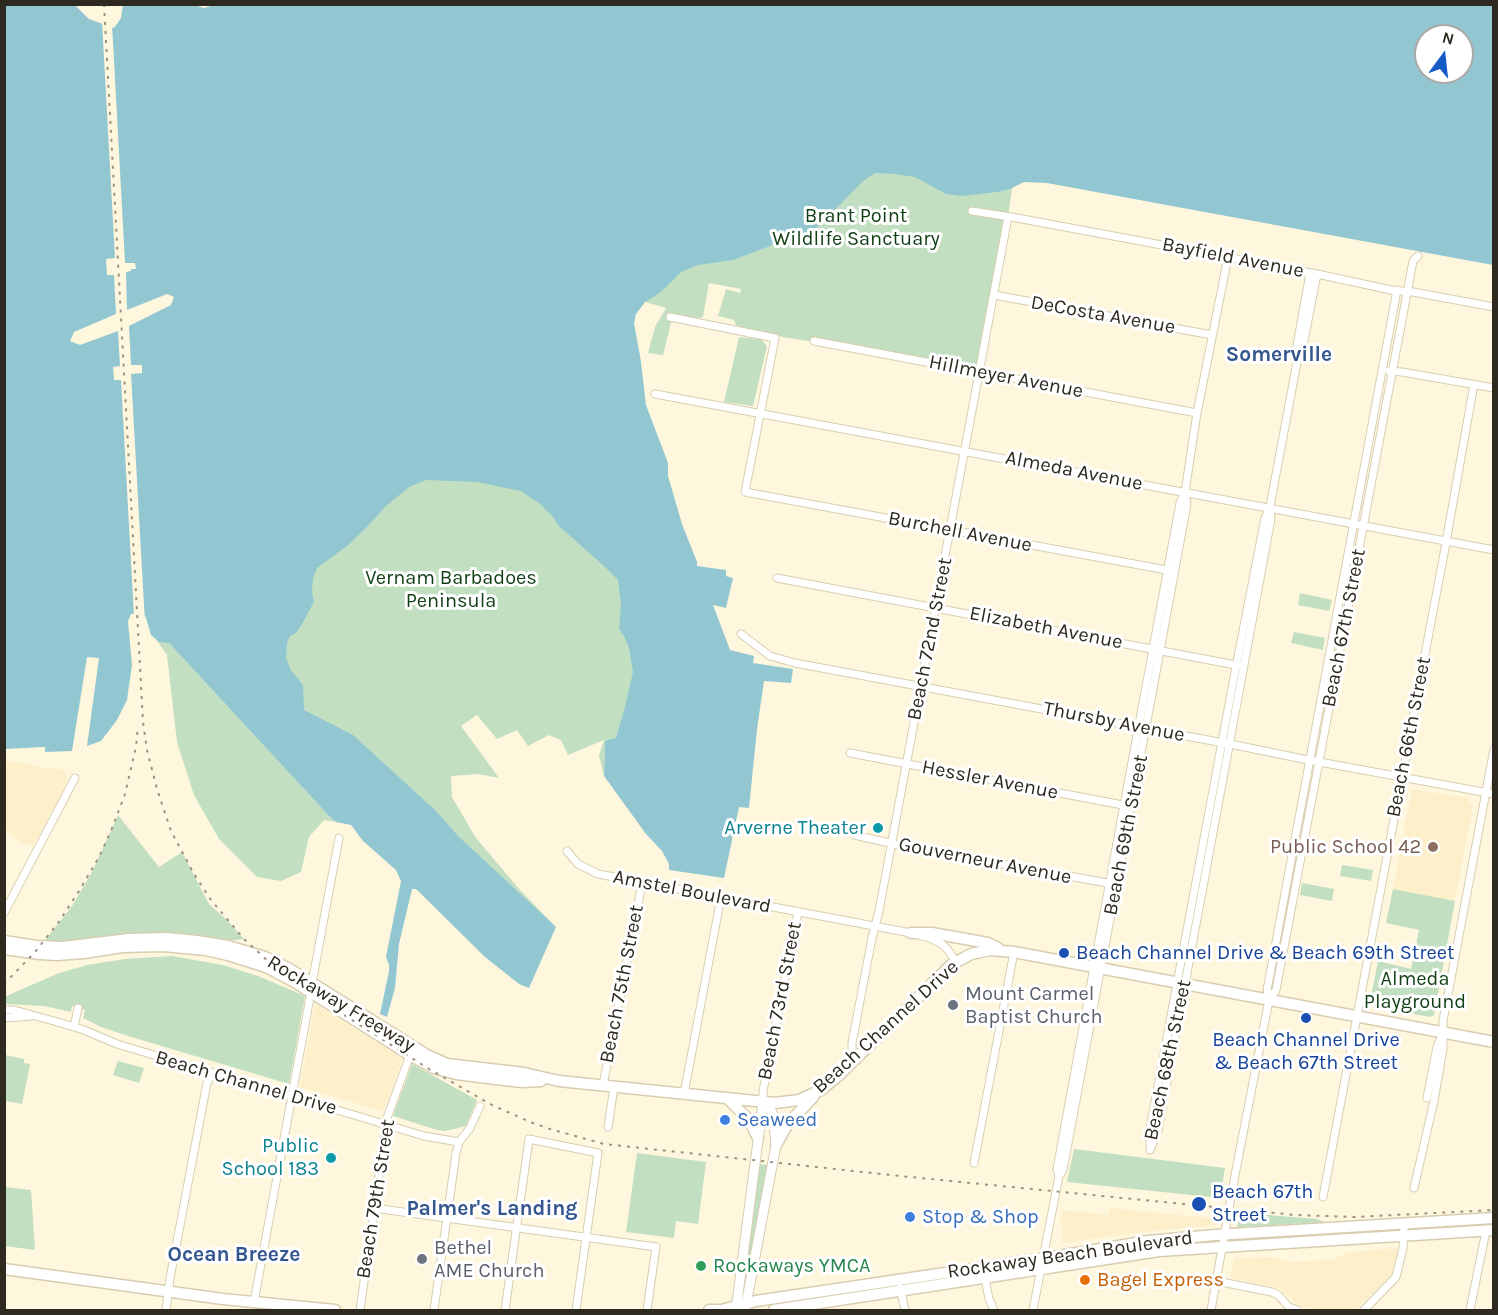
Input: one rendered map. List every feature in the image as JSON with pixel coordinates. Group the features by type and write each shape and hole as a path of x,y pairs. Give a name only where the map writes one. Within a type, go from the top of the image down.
{"main road":[{"path":"911,933 932,933 988,943 1009,951"},
{"name":"Rockaway Freeway","path":"5,942 63,947 147,938 197,940 228,946 265,957 288,968 311,987 410,1055 430,1066 445,1072 497,1075"},
{"name":"Rockaway Freeway","path":"4,949 57,955 144,946 174,946 206,950 239,958 311,987 436,1060 497,1075"},
{"name":"Beach Channel Drive","path":"497,1075 522,1082 559,1081 726,1098 793,1101 816,1094 830,1083 956,962 979,952 993,950 1009,951 1494,1042"},
{"path":"776,1145 787,1125 816,1094"},
{"path":"726,1098 749,1120 758,1137"},
{"name":"Rockaway Beach Boulevard","path":"774,1311 821,1307 899,1285 986,1278 1224,1240 1494,1218"},
{"name":"Rockaway Beach Boulevard","path":"709,1311 899,1285 1043,1258 1179,1238 1224,1240 1404,1236 1490,1230"},
{"path":"1134,1243 1136,1255"},
{"path":"4,1269 168,1292 335,1311"}],"street":[{"name":"Bayfield Avenue","path":"972,211 1494,307"},
{"name":"Beach 72nd Street","path":"855,1060 852,1043 892,843 1008,217"},
{"name":"Beach 67th Street","path":"1269,1000 1276,990 1407,292 1413,261 1418,256"},
{"name":"Beach 69th Street","path":"1033,1311 1059,1176 1063,1170 1097,968 1171,571 1180,502 1185,492 1197,413 1228,257"},
{"name":"Beach 68th Street","path":"1181,983 1158,1130 1150,1150 1150,1129 1181,983 1257,579 1264,518 1270,508 1298,357 1303,346 1314,273"},
{"name":"Beach 67th Street","path":"1211,1311 1269,1000 1267,988 1397,290"},
{"name":"DeCosta Avenue","path":"994,294 1212,335"},
{"path":"670,317 775,338 760,414"},
{"name":"Hillmeyer Avenue","path":"814,341 1197,413"},
{"path":"1383,370 1494,388"},
{"name":"Beach 66th Street","path":"1323,1197 1474,384"},
{"name":"Almeda Avenue","path":"655,394 1494,550"},
{"name":"Burchell Avenue","path":"760,414 745,492 1171,571"},
{"name":"Elizabeth Avenue","path":"777,578 1240,665"},
{"name":"Thursby Avenue","path":"741,634 763,652 795,663 1490,793"},
{"path":"1414,1188 1434,1101 1443,1049 1443,1021 1490,793 1494,749"},
{"name":"Hessler Avenue","path":"850,753 1127,806"},
{"path":"4,913 75,778"},
{"name":"Gouverneur Avenue","path":"854,836 1113,884"},
{"path":"254,1302 339,838"},
{"name":"Amstel Boulevard","path":"567,850 579,864 598,874 930,938 942,944 956,962"},
{"name":"Beach 75th Street","path":"608,1127 609,1086 642,883"},
{"path":"684,1094 721,897"},
{"name":"Beach 73rd Street","path":"741,1308 758,1137 798,912"},
{"path":"974,1163 1009,951"},
{"path":"74,1027 78,1008"},
{"name":"Beach Channel Drive","path":"4,1010 14,1010 74,1027 117,1044 429,1138 459,1142"},
{"name":"Beach Channel Drive","path":"4,1018 36,1016"},
{"path":"1426,1098 1437,1047 1443,1032"},
{"name":"Beach 79th Street","path":"360,1311 386,1124 410,1055"},
{"path":"166,1311 207,1083 213,1073"},
{"name":"Beach 73rd Street","path":"741,1308 776,1145 773,1115 765,1098"},
{"path":"434,1311 456,1153 459,1142 470,1128 480,1106"},
{"path":"506,1311 529,1139 598,1153 576,1311"},
{"path":"374,1208 656,1247 647,1311"},
{"path":"1364,1311 1396,1277 1403,1252 1404,1224"},
{"path":"1470,1311 1490,1230"},
{"path":"986,1278 988,1299 992,1310"},
{"path":"1216,1281 1272,1292 1297,1311"},
{"path":"899,1285 905,1311"}],"shaded area":[{"path":"5,762 63,769 68,779 56,806 33,846 21,843 6,830 5,832"},
{"name":"Public School 42","path":"1412,789 1468,798 1469,803 1473,805 1455,901 1393,889"},
{"path":"315,1004 403,1059 383,1111 300,1087"},
{"path":"1110,1208 1219,1219 1217,1225 1062,1243 1063,1223 1060,1222 1062,1210 1108,1215"},
{"path":"1398,1248 1393,1275 1355,1310 1321,1310 1300,1307 1279,1288 1230,1278 1234,1259 1271,1257 1289,1262 1331,1260 1351,1252"}],"green space":[{"name":"Brant Point Wildlife Sanctuary","path":"764,107 1019,138 1008,217 979,373 783,337 741,327 736,325 734,320 718,316 726,289 740,293 737,308 741,289 709,283 703,317 675,316 663,355 648,353 655,327 666,308 645,302"},
{"path":"739,337 761,339 767,346 753,406 724,402"},
{"name":"Vernam Barbadoes Peninsula","path":"424,475 479,476 525,489 613,559 638,654 619,739 605,741 604,776 599,755 604,740 568,755 561,740 549,735 528,746 517,730 497,739 477,715 461,726 499,778 478,774 451,776 452,797 476,838 520,890 556,927 301,717 277,640 303,575 357,525"},
{"path":"1300,593 1332,600 1329,611 1298,605"},
{"path":"1294,632 1325,638 1323,650 1291,643"},
{"path":"156,639 169,643 336,822 324,820 309,837 301,872 281,881 257,877 219,839 194,795 177,742 167,655"},
{"path":"118,815 159,867 182,852 209,904 244,939 228,941 199,936 135,933 91,940 43,943 72,906 92,872"},
{"path":"1342,865 1373,870 1371,881 1340,876"},
{"path":"1302,883 1334,889 1332,901 1300,895"},
{"name":"Almeda Playground","path":"1393,889 1455,901 1434,1015 1430,1017 1381,1008 1371,996 1378,961 1411,969 1419,930 1386,923"},
{"path":"172,956 223,965 258,976 305,996 289,1084 101,1027 83,1018 85,1010 72,1006 71,1012 44,1006 5,1004 4,997 59,973 87,965 125,959"},
{"path":"5,1055 24,1059 24,1063 30,1064 22,1104 5,1101"},
{"path":"118,1061 144,1068 139,1083 113,1075"},
{"path":"412,1064 477,1100 466,1126 446,1131 437,1130 393,1116"},
{"path":"1074,1149 1225,1168 1220,1198 1067,1182"},
{"path":"637,1153 706,1162 698,1224 676,1221 674,1238 626,1232"},
{"path":"759,1164 768,1165 746,1289 741,1288"},
{"path":"5,1187 31,1190 35,1250 5,1246"},
{"path":"1256,1214 1317,1219 1325,1222 1237,1227 1239,1216 1254,1217"}],"water":[{"path":"123,4 191,4 204,8 218,4 1493,5 1493,265 1047,183 1024,182 997,192 962,196 946,194 915,177 875,173 863,181 821,224 803,238 778,243 733,260 698,265 681,272 661,292 645,302 636,314 634,323 646,405 668,463 668,476 697,566 726,570 726,576 733,578 726,608 713,605 730,650 754,656 753,663 793,669 791,683 764,681 749,808 739,807 724,878 669,870 669,864 662,851 646,834 604,776 605,741 616,738 633,672 629,648 619,629 621,604 618,580 559,526 540,504 521,491 477,482 426,480 409,487 385,507 347,546 317,568 313,578 314,602 302,624 296,633 290,636 287,643 286,657 290,669 303,685 304,710 353,735 436,811 458,836 556,927 529,988 519,984 485,957 416,889 412,889 399,944 395,988 387,1017 380,1014 389,971 386,957 401,881 396,870 363,841 351,825 336,822 329,816 169,643 159,642 151,635 143,613 131,614 128,621 132,665 127,700 117,720 101,741 87,746 99,658 87,657 72,751 45,752 45,747 5,749 5,5 75,5 89,19 114,28 121,18"}],"pier":[{"path":"102,21 112,24 125,263 135,263 136,269 126,272 127,310 167,294 174,297 171,305 129,326 131,365 142,365 142,373 131,374 145,623 141,616 134,616 121,380 114,380 113,367 120,366 118,331 80,345 70,341 74,332 116,314 114,275 107,275 106,259 115,258"}],"railway":[{"path":"104,4 143,722 147,750 171,831 194,874 211,900 244,939 281,973 429,1069 492,1105 550,1129 604,1144 1295,1215 1355,1217 1494,1210"},
{"path":"4,984 35,952 58,923 99,857 125,794 136,747 138,726"}],"place":[{"name":"Arverne Theater","path":"878,828"},
{"name":"Public School 42","path":"1433,847"},
{"name":"Beach Channel Drive & Beach 69th Street","path":"1064,953"},
{"name":"Mount Carmel Baptist Church","path":"953,1005"},
{"name":"Beach Channel Drive & Beach 67th Street","path":"1306,1018"},
{"name":"Seaweed","path":"725,1120"},
{"name":"Public School 183","path":"331,1158"},
{"name":"Beach 67th Street","path":"1199,1204"},
{"name":"Stop & Shop","path":"910,1217"},
{"name":"Bethel AME Church","path":"422,1259"},
{"name":"Rockaways YMCA","path":"701,1266"},
{"name":"Bagel Express","path":"1085,1280"}],"district":[{"name":"Somerville","path":"1279,355"},
{"name":"Palmer's Landing","path":"492,1209"},
{"name":"Ocean Breeze","path":"234,1255"}]}
